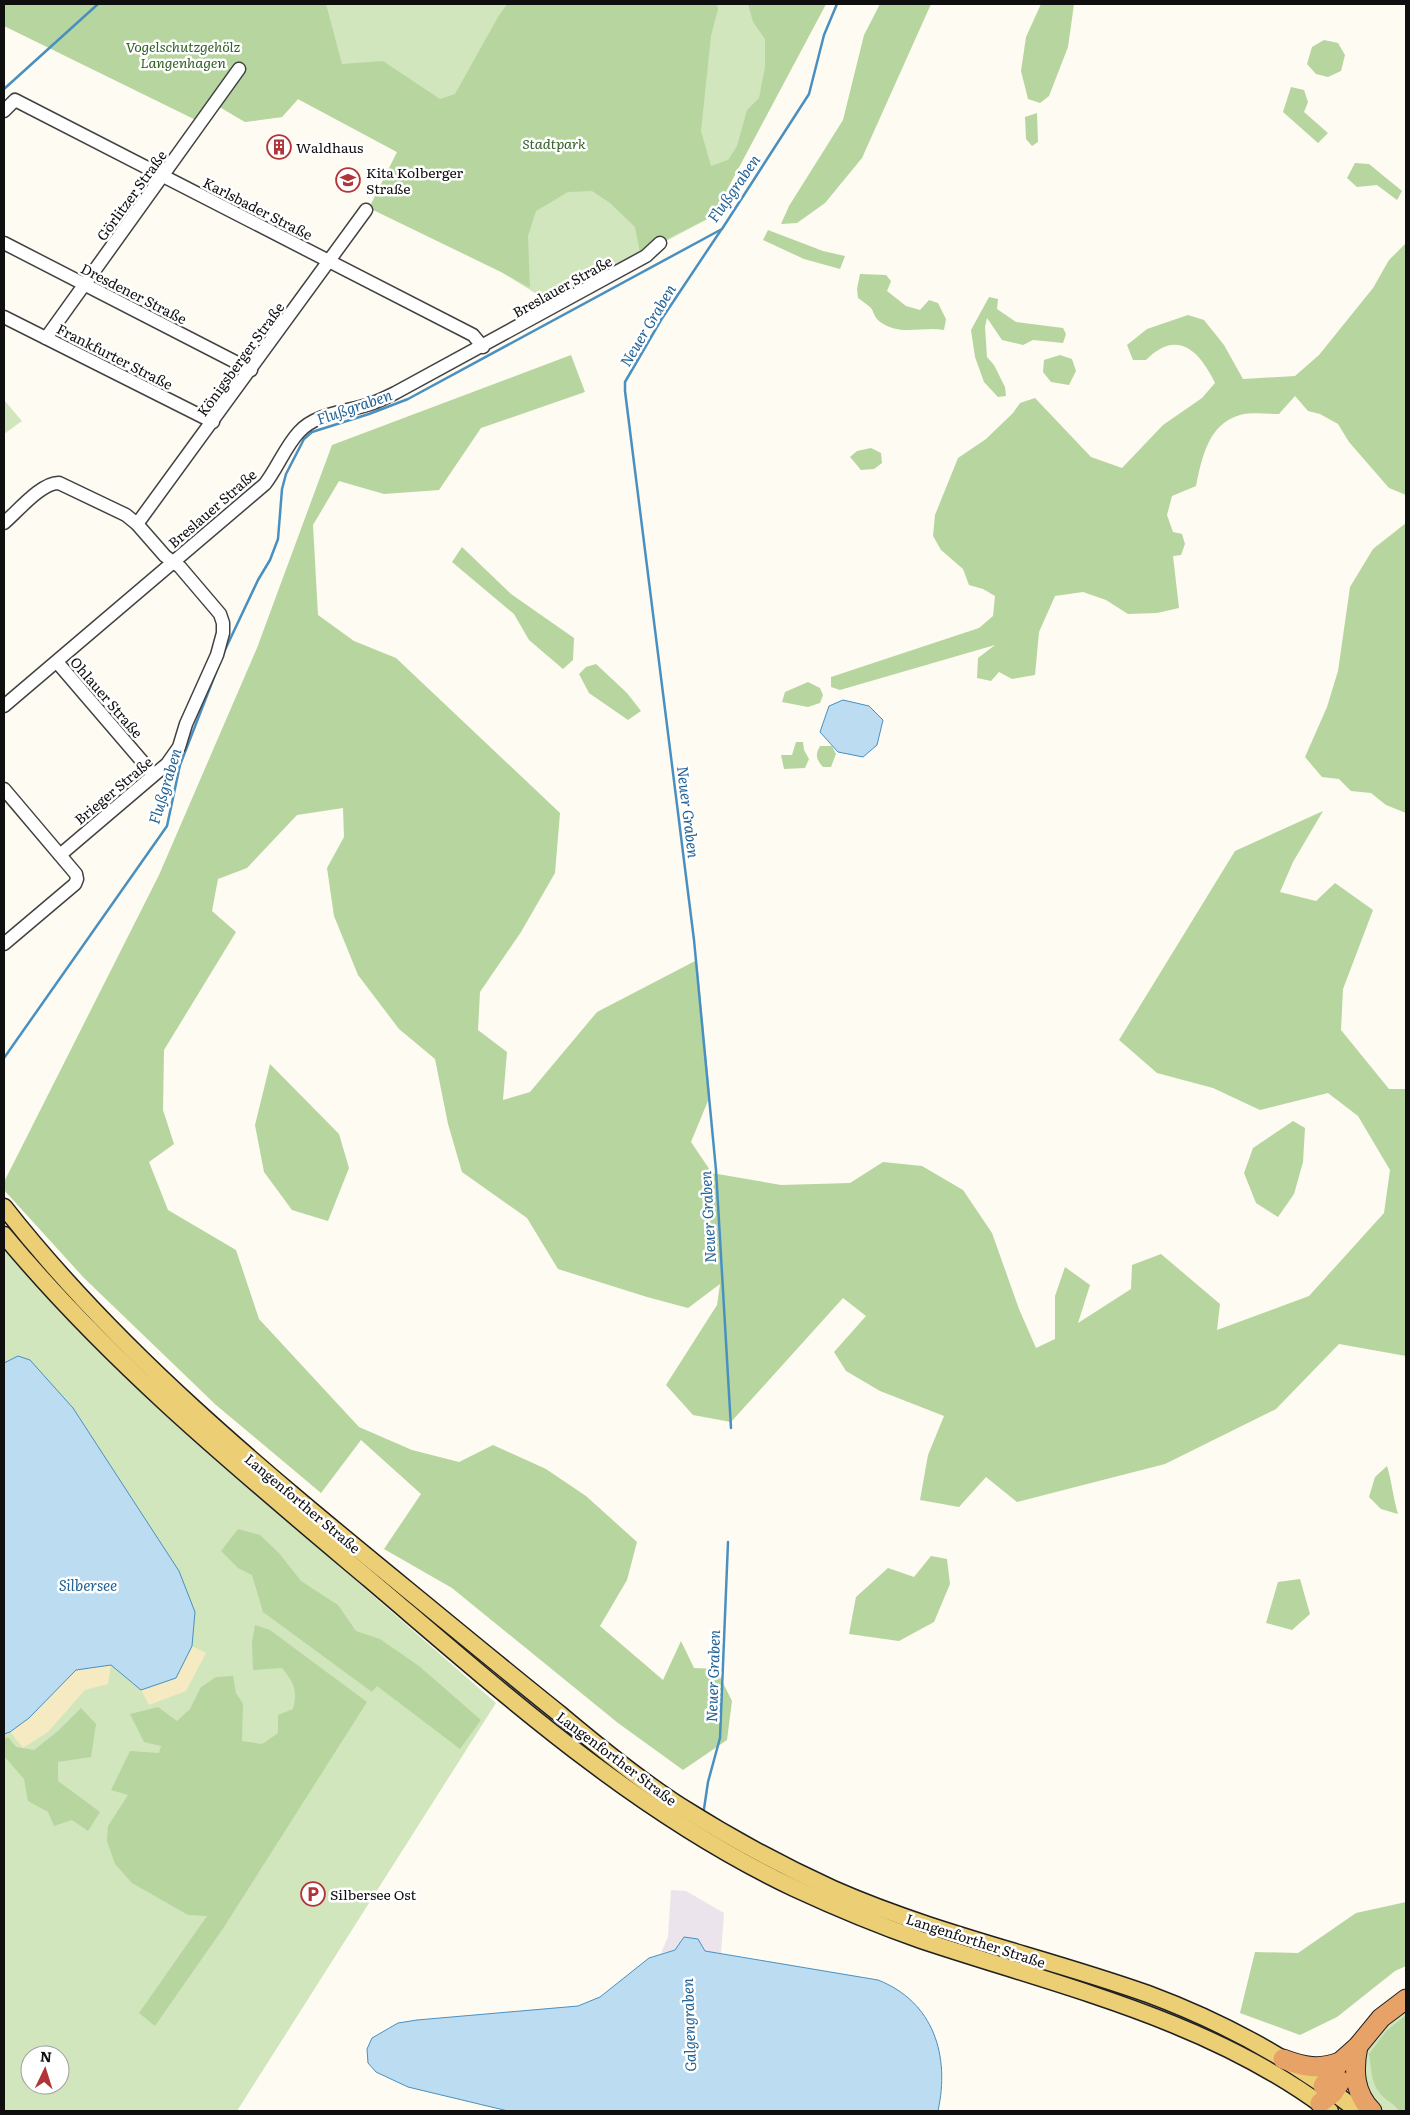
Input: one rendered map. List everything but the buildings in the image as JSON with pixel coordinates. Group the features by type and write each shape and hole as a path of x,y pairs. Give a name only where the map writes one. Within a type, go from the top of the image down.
{"highway":[{"path":"1327,2098 1351,2056 1381,2018 1406,1999"},
{"path":"1283,2059 1304,2067 1314,2068 1327,2067 1351,2056"},
{"path":"1351,2056 1359,2094 1372,2111"}],"main road":[{"name":"Langenforther Straße","path":"4,1207 62,1276 120,1339 204,1418 320,1518 582,1733 678,1804 757,1852 836,1890 926,1925 1152,1996 1220,2025 1283,2059 1327,2098"},
{"name":"Langenforther Straße","path":"4,1235 110,1350 194,1430 508,1697 634,1795 743,1861 830,1904 922,1940 1038,1976 1146,2013 1240,2055 1289,2082 1358,2111"}],"street":[{"name":"Görlitzer Straße","path":"46,338 239,69"},
{"name":"Karlsbader Straße","path":"4,111 15,100 473,335 484,346"},
{"name":"Königsberger Straße","path":"137,524 366,210"},
{"name":"Dresdener Straße","path":"4,243 251,370"},
{"name":"Breslauer Straße","path":"4,706 265,484 299,431 322,418 371,404 484,346 646,256 660,243"},
{"name":"Frankfurter Straße","path":"4,317 213,422"},
{"path":"4,523 44,487 59,483 126,515 137,524 165,556 174,561"},
{"name":"Brieger Straße","path":"60,854 167,764 179,748 186,724 217,655 223,633 223,623 220,614 174,561"},
{"name":"Ohlauer Straße","path":"57,662 153,774"},
{"path":"4,788 76,874 75,884 4,944"}],"shaded area":[{"path":"671,1890 686,1891 724,1913 721,1953 675,1950 661,1953 668,1937"}],"green space":[{"name":"Stadtpark","path":"4,4 826,4 713,216 551,303 503,273 397,152 298,99 282,117 245,122 218,106 4,26"},
{"name":"Stadtpark","path":"4,4 326,4 342,64 383,61 440,99 455,94 507,4 717,4 718,9 711,36 701,131 711,166 728,160 737,146 747,110 759,98 765,67 765,39 753,22 748,4 826,4 713,216 640,253 635,227 610,203 592,191 568,192 536,211 528,236 530,288 369,208 397,152 298,99 282,117 245,122 218,106 206,125 4,26"},
{"path":"880,4 931,4 862,158 825,203 797,223 781,224 789,206 843,120 864,35"},
{"path":"1041,4 1074,4 1068,47 1049,96 1040,103 1028,99 1021,71 1026,37"},
{"path":"1324,40 1338,43 1345,55 1341,71 1328,77 1316,74 1307,64 1312,47"},
{"path":"1291,87 1304,90 1308,102 1304,112 1328,133 1318,143 1283,112"},
{"path":"1037,113 1038,142 1032,146 1026,139 1025,117"},
{"path":"1355,163 1369,164 1402,191 1397,200 1377,185 1357,187 1347,178"},
{"path":"768,230 823,251 845,256 840,269 804,259 763,240"},
{"path":"1406,243 1406,495 1389,488 1349,442 1338,424 1320,414 1308,411 1295,396 1279,414 1254,413 1240,415 1229,419 1220,426 1208,443 1196,486 1172,496 1167,515 1173,532 1182,534 1185,544 1181,555 1173,556 1179,608 1157,613 1128,614 1106,600 1083,592 1055,596 1039,632 1035,675 1012,679 999,672 991,681 977,678 978,658 995,645 840,690 831,687 831,677 979,628 993,616 995,596 983,589 969,585 963,569 941,550 933,536 935,515 958,458 986,439 1013,413 1020,403 1035,398 1091,457 1122,468 1163,425 1202,398 1215,383 1195,354 1187,348 1178,345 1168,346 1146,360 1133,360 1127,345 1147,329 1188,315 1204,320 1224,345 1243,379 1295,376 1319,355 1373,288 1389,260"},
{"path":"860,274 886,275 891,281 887,291 906,306 920,310 929,300 938,303 946,319 944,330 894,329 879,321 871,308 858,298 857,289"},
{"path":"989,297 998,299 997,309 1016,322 1063,328 1066,334 1063,343 1033,340 1023,345 1002,340 987,318 985,327 987,357 994,365 1005,387 1006,396 998,397 984,382 975,357 971,330"},
{"path":"571,355 585,392 481,428 439,490 384,494 339,481 313,525 318,615 354,641 396,658 560,813 555,873 521,932 480,992 478,1030 507,1052 503,1100 530,1092 597,1012 697,960 710,1096 691,1142 712,1173 781,1185 850,1183 883,1162 922,1166 963,1190 992,1233 1019,1309 1036,1348 1055,1339 1055,1296 1065,1267 1090,1285 1078,1323 1131,1289 1132,1265 1161,1254 1220,1304 1217,1330 1309,1296 1384,1213 1390,1170 1358,1116 1328,1093 1260,1110 1213,1088 1157,1073 1119,1040 1235,851 1323,811 1293,862 1280,892 1316,901 1335,883 1373,910 1343,989 1341,1030 1389,1089 1406,1089 1406,1356 1339,1344 1276,1409 1165,1464 1017,1502 986,1477 959,1507 920,1500 928,1455 944,1416 880,1391 846,1371 834,1352 866,1316 843,1298 731,1422 693,1415 666,1385 717,1305 720,1284 688,1308 558,1269 527,1218 462,1172 448,1124 435,1059 399,1029 358,975 334,916 327,868 344,837 343,808 297,815 247,868 218,879 212,911 236,932 164,1050 163,1110 174,1144 149,1162 168,1210 236,1250 259,1319 359,1427 412,1450 459,1462 493,1445 546,1469 586,1496 637,1542 627,1580 600,1626 663,1680 681,1641 694,1668 716,1669 732,1701 727,1740 683,1770 618,1723 452,1588 384,1549 421,1494 361,1440 321,1493 216,1405 84,1278 4,1190 4,1182 159,875 257,648 332,445"},
{"path":"1060,355 1072,359 1076,371 1069,385 1051,382 1043,372 1044,360"},
{"path":"4,400 22,421 4,434"},
{"path":"871,448 881,453 882,463 874,469 861,470 850,457 857,451"},
{"path":"1406,523 1406,813 1386,805 1371,793 1351,791 1339,779 1322,777 1305,757 1327,707 1338,671 1350,587 1373,549"},
{"path":"462,547 511,594 574,638 573,660 563,669 529,640 514,614 452,562"},
{"path":"596,664 627,693 641,711 628,720 589,693 579,674 586,667"},
{"path":"808,682 820,688 823,695 820,703 808,707 782,702 785,692"},
{"path":"796,742 803,742 804,750 809,759 805,768 784,769 781,755 792,755"},
{"path":"820,746 832,746 836,754 831,767 823,767 819,762 817,752"},
{"path":"270,1064 339,1134 349,1168 328,1221 292,1210 264,1172 255,1125"},
{"path":"1293,1121 1305,1128 1303,1162 1294,1194 1278,1217 1256,1203 1244,1173 1253,1148"},
{"path":"4,1247 189,1435 496,1703 237,2111 4,2111"},
{"path":"1387,1466 1398,1514 1381,1509 1369,1497 1375,1477"},
{"path":"238,1529 260,1535 279,1553 301,1581 338,1605 356,1631 380,1639 419,1666 481,1720 460,1749 377,1686 372,1692 263,1612 252,1575 238,1568 221,1551"},
{"path":"931,1556 947,1559 950,1584 934,1622 899,1641 849,1634 856,1597 888,1568 914,1577"},
{"path":"1300,1579 1310,1614 1292,1630 1266,1623 1278,1582"},
{"path":"255,1625 270,1630 367,1702 224,1927 155,2026 139,2013 207,1916 188,1915 132,1883 115,1864 107,1841 108,1826 128,1795 111,1790 130,1751 159,1753 161,1746 144,1742 130,1714 158,1707 177,1721 190,1709 201,1687 216,1677 233,1676 236,1693 243,1704 242,1741 262,1744 278,1733 278,1715 293,1709 294,1687 282,1668 253,1670 252,1642"},
{"path":"81,1708 96,1724 91,1757 58,1762 58,1781 100,1812 88,1831 72,1820 54,1826 48,1812 28,1801 24,1779 4,1756 4,1739 8,1737 16,1747 34,1750 58,1731"},
{"path":"1406,1902 1406,1966 1395,1971 1337,2017 1300,2035 1240,2013 1255,1952 1298,1953 1356,1913"},
{"path":"1406,2004 1406,2111 1382,2111 1366,2090 1363,2053 1367,2044"},
{"path":"1406,2015 1406,2111 1399,2111 1376,2088 1369,2054 1386,2031"}],"sand":[{"path":"192,1646 206,1653 186,1691 149,1705 141,1690 176,1678"},
{"path":"111,1665 108,1684 85,1690 48,1732 23,1748 10,1732 29,1718 76,1670"}],"water":[{"path":"843,700 869,706 883,720 877,745 863,757 838,752 820,732 829,706"},
{"name":"Silbersee","path":"18,1356 30,1360 73,1408 179,1571 195,1612 192,1646 176,1678 141,1690 111,1665 76,1670 29,1718 10,1732 4,1734 4,1363"},
{"name":"Galgengraben","path":"684,1937 698,1939 705,1951 878,1980 897,1990 913,2002 925,2017 934,2033 942,2070 938,2111 508,2111 408,2087 376,2072 368,2063 367,2049 372,2038 398,2023 578,2006 600,1997 649,1958 675,1950"}],"waterway":[{"path":"4,89 98,4"},
{"name":"Flußgraben","path":"224,652 258,580 270,560 278,539 282,489 286,474 304,439 312,432 369,414 408,399 722,229 809,94 824,35 837,4"},
{"name":"Neuer Graben","path":"721,230 661,320 625,382 625,391 694,940 716,1170 731,1428"},
{"name":"Flußgraben","path":"4,1058 167,826 180,765 218,667"},
{"name":"Neuer Graben","path":"704,1809 708,1782 720,1738 728,1542"}],"place":[{"name":"Waldhaus","path":"279,147"},
{"name":"Kita Kolberger Straße","path":"348,180"},
{"name":"Silbersee Ost","path":"313,1894"}],"park label":[{"name":"Vogelschutzgehölz Langenhagen","path":"183,54"}]}
